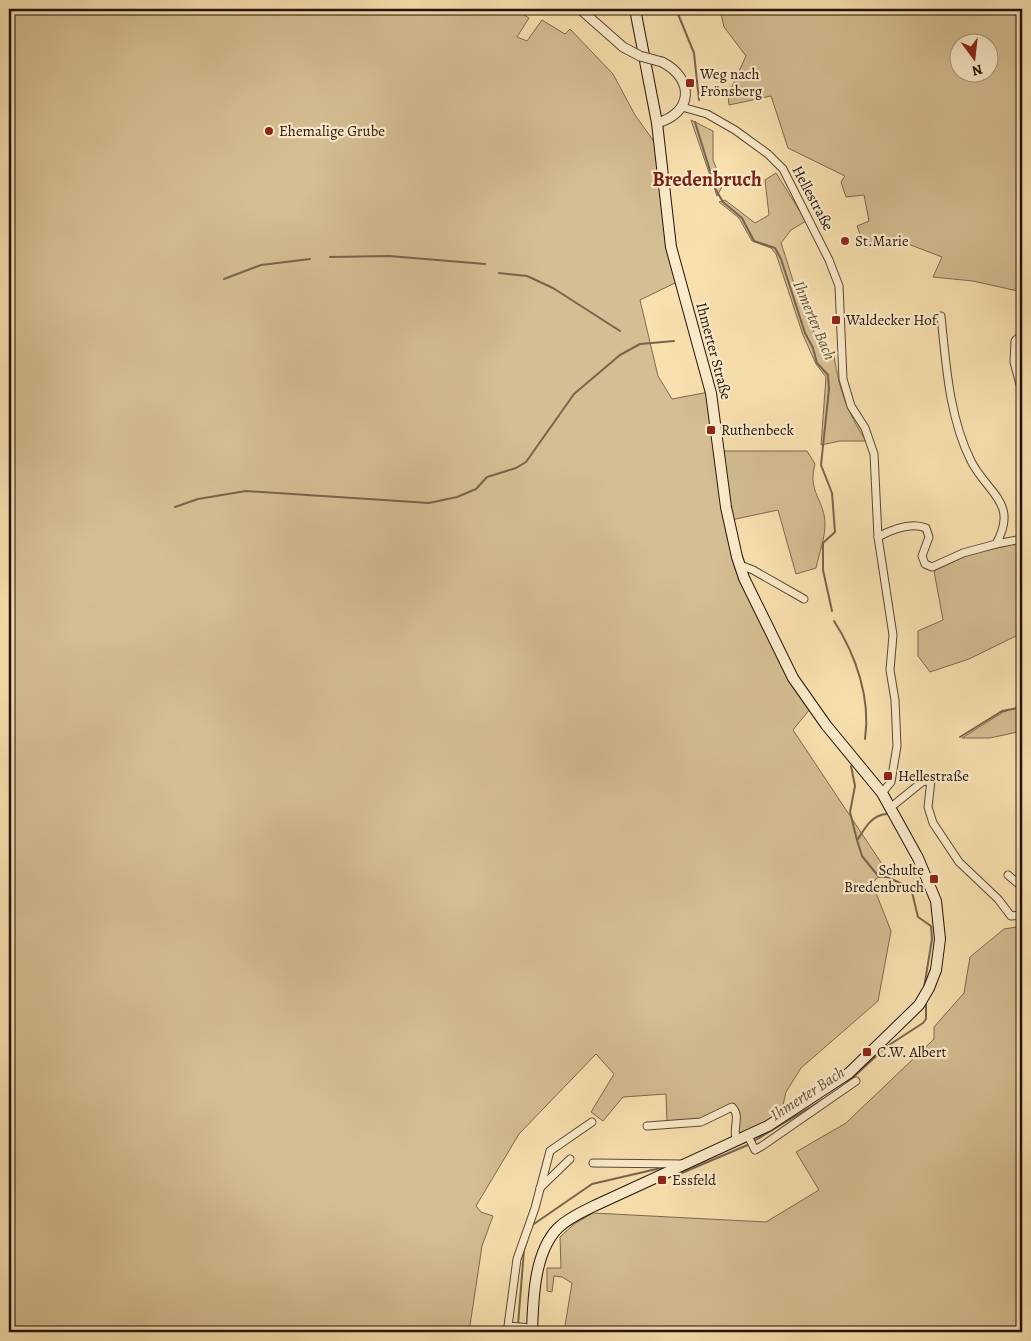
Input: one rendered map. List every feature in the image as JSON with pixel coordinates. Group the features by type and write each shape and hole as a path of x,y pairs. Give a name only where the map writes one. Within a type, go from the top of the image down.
{"main road":[{"name":"Ihmerter Straße","path":"529,1329 541,1260 552,1235 574,1216 782,1119 849,1073 910,1015 929,988 936,970 940,939 936,901 923,868 882,793 826,725 797,685 772,638 740,565 726,507 711,393 672,247 657,124 635,9"}],"street":[{"path":"580,9 623,48 640,56 662,62 676,70 686,92 682,107 673,116 657,124"},
{"name":"Hellestraße","path":"682,107 707,114 735,130 778,163 789,178 832,266 841,293 841,358 845,389 851,406 868,435 874,454 878,537 893,635 890,670 897,722 892,777 890,784 882,793"},
{"path":"941,316 948,383 962,439 975,468 1005,512 1004,528 996,544"},
{"path":"1022,334 1015,341 1013,355 1022,392"},
{"path":"878,537 894,530 916,526 926,528 930,537 923,550 922,558 927,566 932,567 963,554 996,544 1022,539"},
{"path":"740,565 753,570 804,599"},
{"path":"890,808 922,782 930,779 932,783 928,805 930,817 954,857 998,899 1011,916 1022,915"},
{"path":"1008,875 1022,886"},
{"path":"748,1136 755,1150 856,1082"},
{"path":"647,1126 701,1122 732,1107 737,1116 734,1133 737,1141"},
{"path":"529,1329 510,1328 517,1259 550,1151 592,1122"},
{"path":"540,1188 570,1159"},
{"path":"593,1163 688,1164"}],"shaded area":[{"path":"9,9 514,9 529,18 517,37 527,41 542,20 565,34 570,29 613,74 635,115 655,143 677,282 640,300 658,376 672,399 709,392 736,558 810,709 793,730 886,870 872,883 891,931 878,1001 801,1068 786,1092 780,1118 737,1140 734,1107 708,1119 667,1122 666,1094 623,1097 603,1121 591,1112 614,1074 596,1054 519,1134 476,1206 481,1212 493,1216 482,1246 469,1332 9,1332"},
{"path":"720,9 1022,9 1022,292 973,281 933,277 942,257 908,244 888,241 865,248 857,226 869,221 864,195 846,197 841,182 845,176 788,148 771,96 729,105 728,95 746,56 724,27"},
{"path":"691,120 713,131 713,160 723,185 717,196"},
{"path":"776,173 806,221 791,230 781,243 795,288 815,334 834,356 845,400 853,419 866,441 840,441 821,445 826,377 816,364 803,335 776,254 771,248 752,241 739,218 719,202 725,200 755,223 769,215 765,180"},
{"path":"723,451 807,451 815,464 813,482 825,525 816,568 796,574 778,510 731,520"},
{"path":"1022,542 1022,633 969,659 930,672 918,656 918,631 943,620 934,571 968,555"},
{"path":"1022,706 1022,731 990,738 962,738 1003,712"},
{"path":"1022,926 1022,1332 564,1332 572,1283 562,1277 554,1276 552,1292 547,1291 547,1268 561,1268 560,1237 574,1224 593,1213 766,1222 819,1190 796,1152 846,1123 934,1039 934,1027 964,993 970,957 1004,929"}],"waterway":[{"name":"Ihmerter Bach","path":"676,9 694,53 699,100"},
{"name":"Ihmerter Bach","path":"695,122 716,190 723,202 742,218 754,241 775,248 781,259 805,333 813,348 817,363 828,375 829,389 821,465 832,493 835,532 823,543 823,570 832,611"},
{"path":"330,257 389,256 485,264"},
{"path":"224,279 261,265 310,259"},
{"path":"499,273 527,276 553,288 620,331"},
{"path":"175,507 198,499 246,491 429,503 457,497 476,489 487,477 516,468 526,462 574,394 620,355 640,344 674,341"},
{"name":"Ihmerter Bach","path":"834,621 849,648 864,693 866,708 865,739"},
{"path":"960,737 1002,711 1018,708 1022,705"},
{"name":"Ihmerter Bach","path":"851,766 855,786 850,812 862,856 879,877 887,877 911,888 918,917 931,926 932,939 924,988"},
{"path":"858,839 873,819 886,814"},
{"name":"Ihmerter Bach","path":"847,1083 886,1047 923,1023 926,1019 926,1004"},
{"name":"Ihmerter Bach","path":"754,1141 829,1096"},
{"name":"Ihmerter Bach","path":"677,1175 750,1144"},
{"name":"Ihmerter Bach","path":"531,1226 592,1184 661,1168"},
{"path":"518,1325 524,1250 527,1240"}],"place":[{"name":"Weg nach Frönsberg","path":"690,83"},
{"name":"Ehemalige Grube","path":"269,131"},
{"name":"St.Marie","path":"845,241"},
{"name":"Waldecker Hof","path":"836,320"},
{"name":"Ruthenbeck","path":"711,430"},
{"name":"Hellestraße","path":"888,776"},
{"name":"Schulte Bredenbruch","path":"934,879"},
{"name":"C.W. Albert","path":"867,1052"},
{"name":"Essfeld","path":"662,1180"}],"district":[{"name":"Bredenbruch","path":"707,179"}]}
